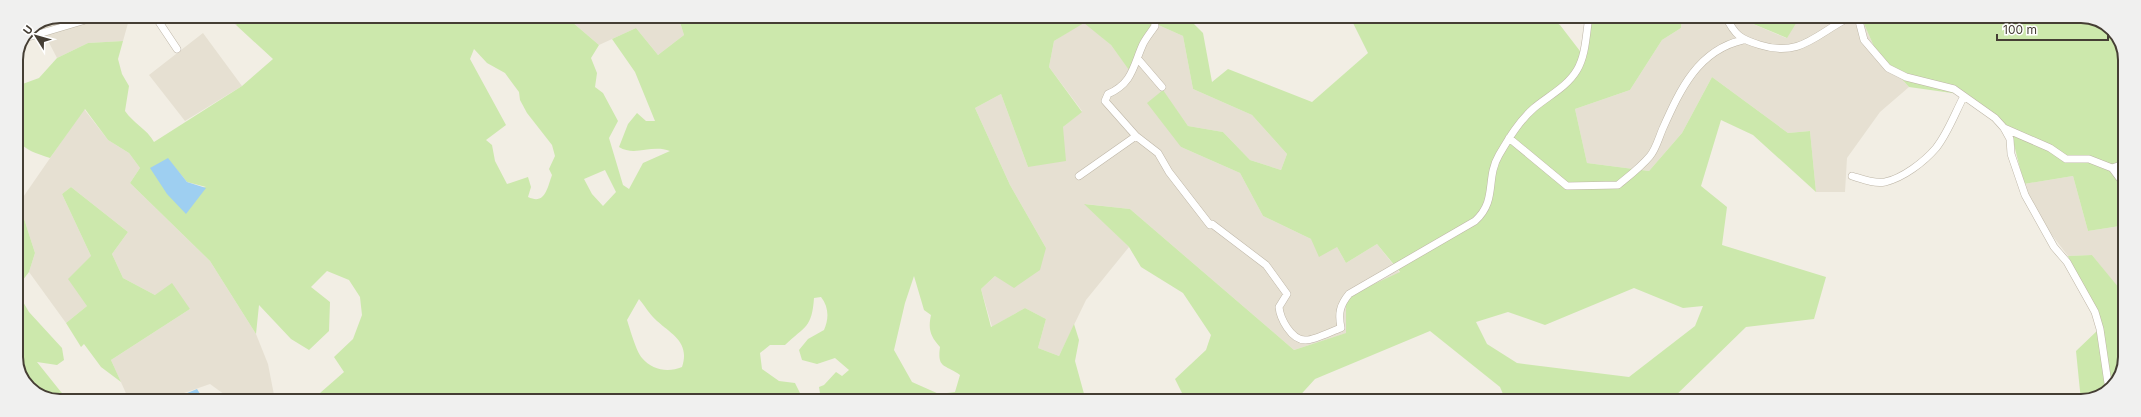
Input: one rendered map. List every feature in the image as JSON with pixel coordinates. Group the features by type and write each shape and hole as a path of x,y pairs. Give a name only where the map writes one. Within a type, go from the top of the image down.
{"street":[{"path":"32,36 75,23"},
{"path":"160,23 177,49"},
{"path":"1155,23 1155,26 1143,44 1130,77 1119,89 1108,94 1105,101 1136,136 1158,153 1169,172 1210,224 1266,265 1287,294 1279,307 1285,324 1295,337 1305,340 1341,328 1339,318 1341,304 1349,294 1475,221 1485,212 1490,197 1493,166 1509,138 1533,109 1566,84 1577,70 1584,51 1588,23"},
{"path":"1729,23 1733,30 1743,40 1768,48 1794,49 1808,43 1840,23"},
{"path":"1860,23 1864,40 1888,68 1906,77 1954,89 1995,118 2004,128 2010,139 2011,154 2025,195 2054,247 2067,262 2095,312 2100,329 2108,382"},
{"path":"1509,138 1567,186 1618,185 1651,156 1679,92 1693,72 1711,53 1723,46 1743,40"},
{"path":"1138,59 1162,87"},
{"path":"1852,176 1868,181 1884,182 1895,178 1920,163 1937,147 1964,96"},
{"path":"2004,128 2050,148 2066,159 2089,159 2112,168 2118,176"},
{"path":"1079,176 1136,136"},
{"path":"2112,168 2118,166"}],"shaded area":[{"path":"60,23 128,23 123,41 88,43 57,58 43,31 34,34 39,29 46,26"},
{"path":"573,23 680,23 684,35 658,55 636,28 599,45"},
{"path":"1082,23 1085,23 1111,45 1129,69 1156,24 1183,36 1193,89 1252,115 1287,154 1281,170 1250,160 1223,132 1188,126 1163,91 1181,147 1240,173 1263,216 1311,239 1337,247 1346,263 1377,244 1400,273 1346,297 1347,333 1294,350 1130,209 1085,204 1129,247 1086,300 1059,356 1038,348 1046,319 1025,308 992,327 981,289 995,276 1046,248 1010,185 975,108 1001,94 1028,167 1063,127 1082,111 1049,67 1054,41"},
{"path":"1681,23 1751,23 1786,38 1796,23 1864,23 1876,51 1909,87 1880,112 1847,158 1845,192 1816,192 1810,131 1788,133 1712,77 1682,133 1649,171 1587,163 1575,109 1630,90 1662,40 1681,28"},
{"path":"203,33 242,86 185,121 149,75"},
{"path":"84,109 108,140 129,153 140,168 130,183 210,261 256,334 268,364 274,394 224,394 210,384 181,394 126,394 111,360 190,309 155,295 123,278 112,254 128,232 71,187 62,194 91,256 87,306 66,323 29,272 35,253 23,216 23,197"},
{"path":"2073,176 2088,231 2118,226 2118,288 2092,255 2068,256 2029,205 2024,184"}],"green space":[{"path":"238,23 573,23 599,45 591,58 597,73 595,87 603,93 618,121 609,138 623,185 629,189 643,163 670,151 656,149 631,151 619,147 628,124 637,113 646,121 655,121 635,72 612,39 636,28 658,55 684,35 680,23 1084,23 1054,41 1049,67 1082,112 1063,127 1066,161 1028,167 1001,94 975,108 1010,185 1046,248 1040,270 1014,288 995,276 981,289 991,327 1025,308 1046,319 1038,348 1059,356 1074,324 1079,340 1075,361 1084,394 939,394 820,394 819,387 824,385 836,372 842,376 849,370 835,358 817,364 802,360 799,350 808,339 824,330 826,326 827,309 821,297 814,298 809,321 802,330 785,345 770,345 760,353 762,369 779,381 795,383 800,394 319,394 344,372 334,357 353,339 362,315 360,297 349,280 327,271 311,287 330,302 329,331 309,350 291,339 259,305 256,334 210,261 130,183 140,168 129,153 108,140 85,109 50,158 32,151 23,145 23,84 39,78 57,58 88,43 123,41 118,59 122,74 129,86 125,111 148,133 154,142 242,86 273,59 236,25","holes":["474,49 487,63 505,73 519,92 520,100 527,113 552,145 555,156 549,169 552,175 547,190 542,197 538,199 528,197 531,187 528,177 507,184 495,161 492,145 486,140 506,125 470,59","168,159 187,182 206,187 167,194","605,170 616,192 603,206 592,194 584,179","914,276 924,310 931,315 930,328 934,339 940,347 939,354 941,363 960,375 955,392 939,394 912,382 894,350 905,303","639,299 654,319 674,335 682,346 684,352 682,367 666,370 655,368 646,362 642,358 633,340 627,320"]},
{"path":"1084,23 1193,23 1203,33 1212,82 1228,69 1312,102 1368,53 1353,23 1557,23 1560,25 1583,55 1588,23 1681,23 1681,28 1662,40 1630,90 1575,109 1587,163 1649,171 1682,133 1712,77 1788,133 1810,131 1816,192 1753,135 1721,120 1701,186 1727,207 1722,245 1826,277 1814,319 1746,327 1677,394 1503,394 1500,387 1430,331 1315,379 1301,394 1182,394 1175,379 1206,350 1211,335 1183,293 1141,267 1129,247 1084,204 1130,209 1294,350 1346,333 1346,297 1400,272 1377,244 1346,263 1337,247 1319,257 1311,239 1263,216 1240,173 1181,147 1147,103 1163,90 1188,126 1223,132 1250,160 1281,170 1287,154 1252,115 1193,89 1183,36 1156,24 1129,70 1111,45","holes":["1634,288 1683,308 1703,306 1695,326 1629,377 1517,363 1487,344 1476,322 1508,312 1545,325"]},
{"path":"1751,23 1796,23 1787,38"},
{"path":"1864,23 2081,23 2093,25 2105,32 2112,39 2117,50 2118,58 2118,226 2088,231 2073,176 2024,184 2011,133 1966,95 1909,87 1876,51"},
{"path":"71,187 128,232 112,254 123,278 155,295 172,283 190,309 111,360 121,382 101,367 84,344 81,347 66,323 87,306 68,279 91,256 62,194"},
{"path":"23,216 35,253 29,272 23,280"},
{"path":"2092,255 2118,287 2118,357 2116,369 2105,385 2093,392 2081,394 2076,351 2099,329 2068,256"},
{"path":"23,302 29,312 62,348 64,360 57,365 37,362 63,394 48,392 36,385 24,367"}],"water":[{"path":"168,158 187,182 206,188 186,214 167,194 150,168"},
{"path":"197,389 200,394 185,394"}]}
